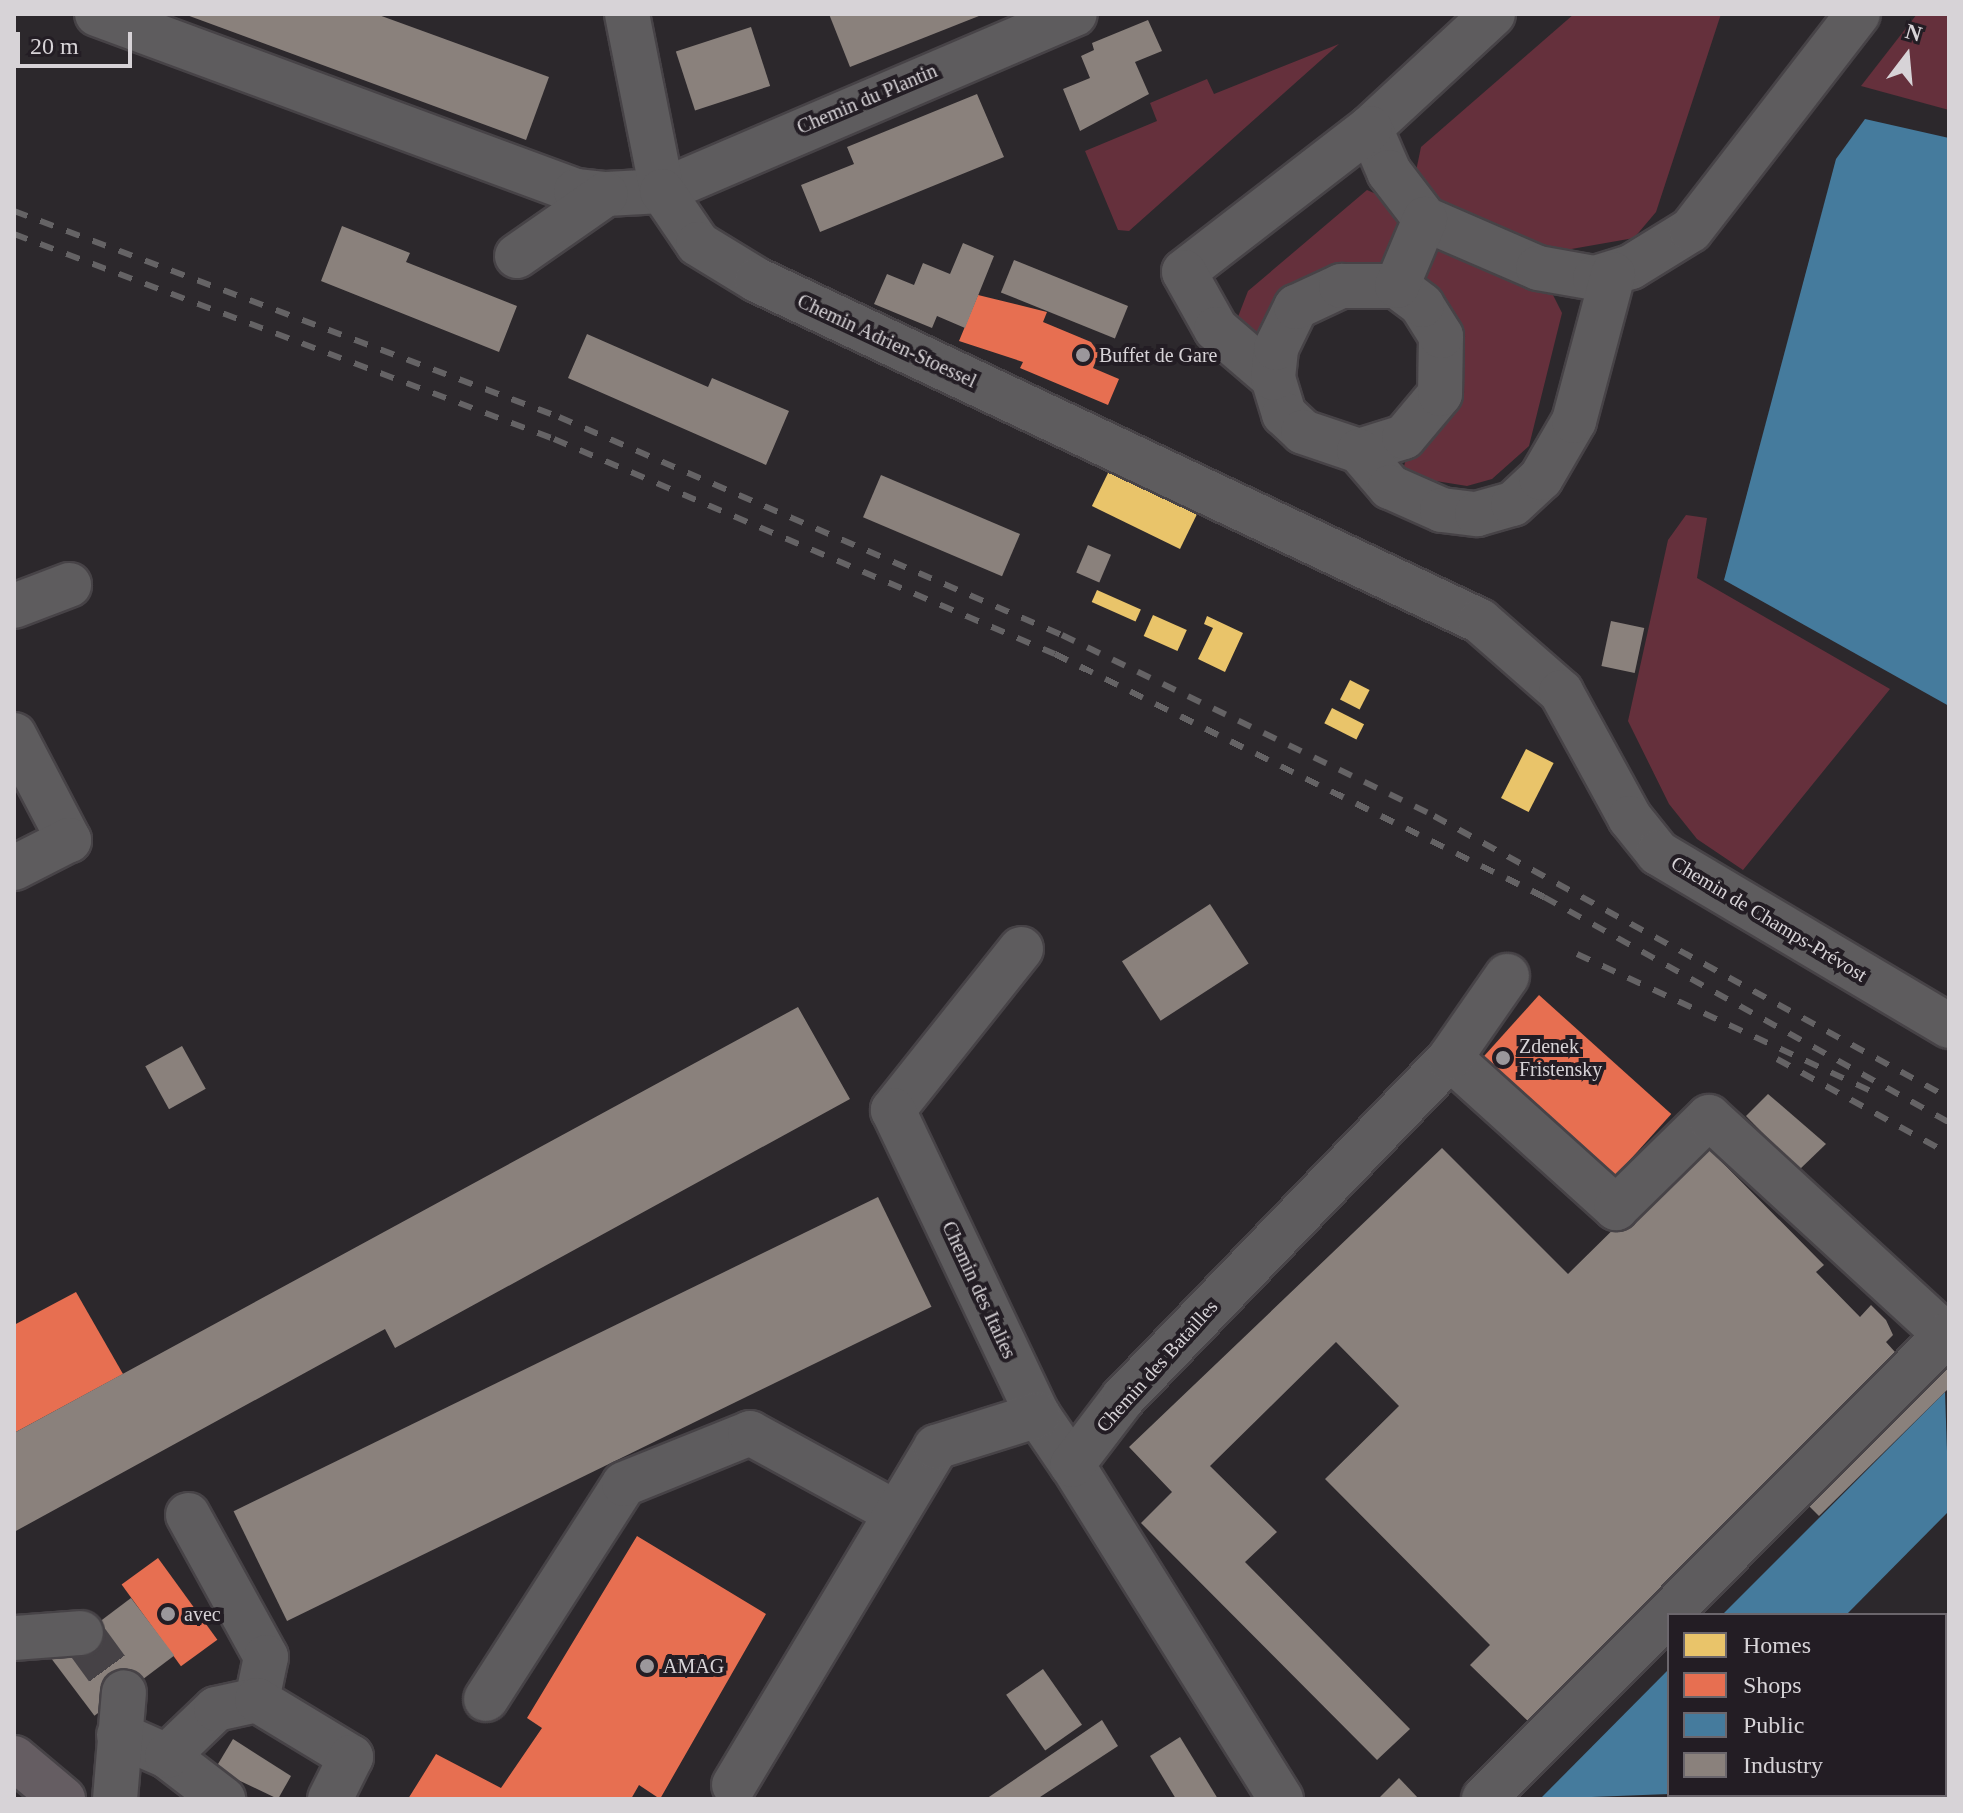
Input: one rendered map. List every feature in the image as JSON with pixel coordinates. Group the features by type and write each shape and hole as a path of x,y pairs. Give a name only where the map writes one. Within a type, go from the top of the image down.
{"main road":[{"path":"14,1758 63,1799"}],"street":[{"path":"97,14 576,191 606,194 662,191 627,14"},
{"name":"Chemin du Plantin","path":"662,191 1075,14"},
{"path":"1273,378 1216,329 1184,272 1370,128 1493,14"},
{"path":"1370,128 1389,172 1425,219 1538,268 1613,274 1691,230 1858,14"},
{"name":"Chemin Adrien-Stoessel","path":"662,191 698,244 757,280 1480,621 1561,692 1613,787"},
{"path":"517,256 606,194"},
{"path":"1397,286 1425,219"},
{"path":"1359,451 1404,437 1440,394 1441,336 1422,305 1397,286 1341,286 1296,307 1276,348 1273,378 1284,414 1303,432 1359,451 1390,487 1442,510 1477,514 1513,504 1541,478 1574,421 1613,274"},
{"path":"14,606 69,585"},
{"path":"14,735 69,840 14,868"},
{"name":"Chemin de Champs-Prévost","path":"1613,787 1658,853 1949,1026"},
{"name":"Chemin des Italies","path":"1021,949 893,1110 1038,1415 1072,1465"},
{"name":"Chemin des Batailles","path":"1072,1465 1123,1398 1450,1058 1507,976"},
{"path":"1450,1058 1616,1208 1709,1117 1946,1335 1669,1613"},
{"path":"734,1785 936,1447 1038,1415"},
{"path":"486,1699 624,1484 750,1433 896,1513"},
{"path":"1072,1465 1281,1799"},
{"path":"188,1515 266,1657 257,1700"},
{"path":"1484,1799 1667,1615"},
{"path":"14,1638 81,1633"},
{"path":"115,1799 124,1692"},
{"path":"167,1756 216,1709 257,1700 351,1757 330,1799"},
{"path":"119,1735 167,1756 223,1799"}],"shaded area":[{"path":"1574,14 1721,14 1656,212 1634,238 1543,254 1432,202 1415,176 1421,147"},
{"path":"1917,14 1949,14 1949,110 1861,86"},
{"path":"1339,44 1129,231 1118,230 1085,151 1157,121 1150,103 1207,79 1214,94"},
{"path":"1367,190 1390,200 1404,220 1384,262 1329,266 1299,282 1256,335 1236,322 1248,291"},
{"path":"1444,246 1547,283 1562,313 1529,446 1492,479 1467,486 1411,477 1404,466 1408,453 1429,437 1422,283 1427,254"},
{"path":"1686,515 1707,518 1697,578 1890,689 1743,870 1697,839 1669,804 1628,721 1668,540"}],"building: Homes":[{"path":"1109,471 1197,514 1180,549 1092,506"},
{"path":"1097,590 1141,610 1136,621 1092,602"},
{"path":"1153,615 1187,630 1177,651 1144,636"},
{"path":"1207,616 1243,633 1225,672 1198,659 1213,628 1204,624"},
{"path":"1350,680 1370,690 1360,710 1340,700"},
{"path":"1332,708 1364,724 1356,739 1324,723"},
{"path":"1526,749 1554,763 1529,812 1501,798"}],"building: Shops":[{"path":"978,295 1047,312 1043,322 1091,342 1099,353 1093,368 1119,379 1108,405 1020,368 1023,362 959,341"},
{"path":"1539,995 1671,1114 1616,1176 1483,1057"},
{"path":"76,1292 123,1374 14,1433 14,1325"},
{"name":"AMAG","path":"637,1536 766,1614 660,1799 639,1785 631,1799 408,1799 436,1754 501,1788 542,1728 527,1718"},
{"path":"158,1558 217,1640 181,1666 122,1584"}],"building: Public":[{"path":"1865,119 1949,138 1949,706 1724,580 1836,159"},
{"path":"1945,1392 1949,1511 1848,1613 1724,1613"},
{"path":"1667,1671 1667,1794 1540,1799"}],"building: Industry":[{"path":"184,14 376,14 549,77 526,140"},
{"path":"829,14 984,14 850,67"},
{"path":"1148,20 1162,51 1135,62 1149,94 1080,131 1063,89 1090,78 1081,56 1094,50 1092,43"},
{"path":"751,27 770,86 695,110 676,51"},
{"path":"977,94 1004,157 820,232 801,185 854,164 847,147"},
{"path":"342,226 410,253 406,262 517,306 499,352 321,281"},
{"path":"963,243 994,256 965,328 937,316 932,328 874,304 887,274 914,285 923,263 950,274"},
{"path":"1014,260 1128,306 1115,339 1001,292"},
{"path":"587,334 708,387 712,378 789,411 766,465 568,378"},
{"path":"881,475 1020,534 1002,576 863,517"},
{"path":"1088,545 1111,555 1099,582 1076,573"},
{"path":"1611,621 1644,628 1635,673 1601,666"},
{"path":"1210,904 1249,964 1161,1021 1122,961"},
{"path":"798,1007 850,1099 395,1348 385,1329 14,1532 14,1433"},
{"path":"182,1046 206,1089 169,1109 145,1066"},
{"path":"1768,1094 1826,1144 1799,1170 1746,1116"},
{"path":"1702,1142 1824,1265 1816,1272 1860,1317 1871,1305 1886,1320 1893,1335 1886,1342 1903,1361 1532,1725 1470,1665 1490,1645 1325,1479 1399,1406 1336,1342 1210,1466 1277,1532 1245,1562 1410,1729 1377,1760 1141,1523 1172,1492 1129,1447 1442,1148 1568,1274"},
{"path":"878,1197 931,1307 287,1621 234,1511"},
{"path":"1949,1347 1949,1388 1819,1516 1800,1497"},
{"path":"131,1598 174,1656 94,1716 51,1658"},
{"path":"1043,1669 1082,1725 1045,1751 1006,1695"},
{"path":"1102,1720 1118,1746 1037,1799 986,1799"},
{"path":"1180,1737 1218,1799 1176,1799 1150,1756"},
{"path":"233,1739 291,1776 278,1799 215,1769"},
{"path":"1399,1778 1419,1799 1378,1799"}],"tunnel":[{"path":"81,1633 124,1692"}],"railway":[{"path":"14,211 559,417 1062,635 1434,816 1949,1098"},
{"path":"14,234 554,439 1055,654 1544,897 1949,1122"},
{"path":"1577,954 1877,1094"},
{"path":"1777,1059 1949,1154"}],"place":[{"name":"Buffet de Gare","path":"1083,355"},
{"name":"Zdenek Fristensky","path":"1503,1058"},
{"name":"avec","path":"168,1614"},
{"name":"AMAG","path":"647,1666"}]}
